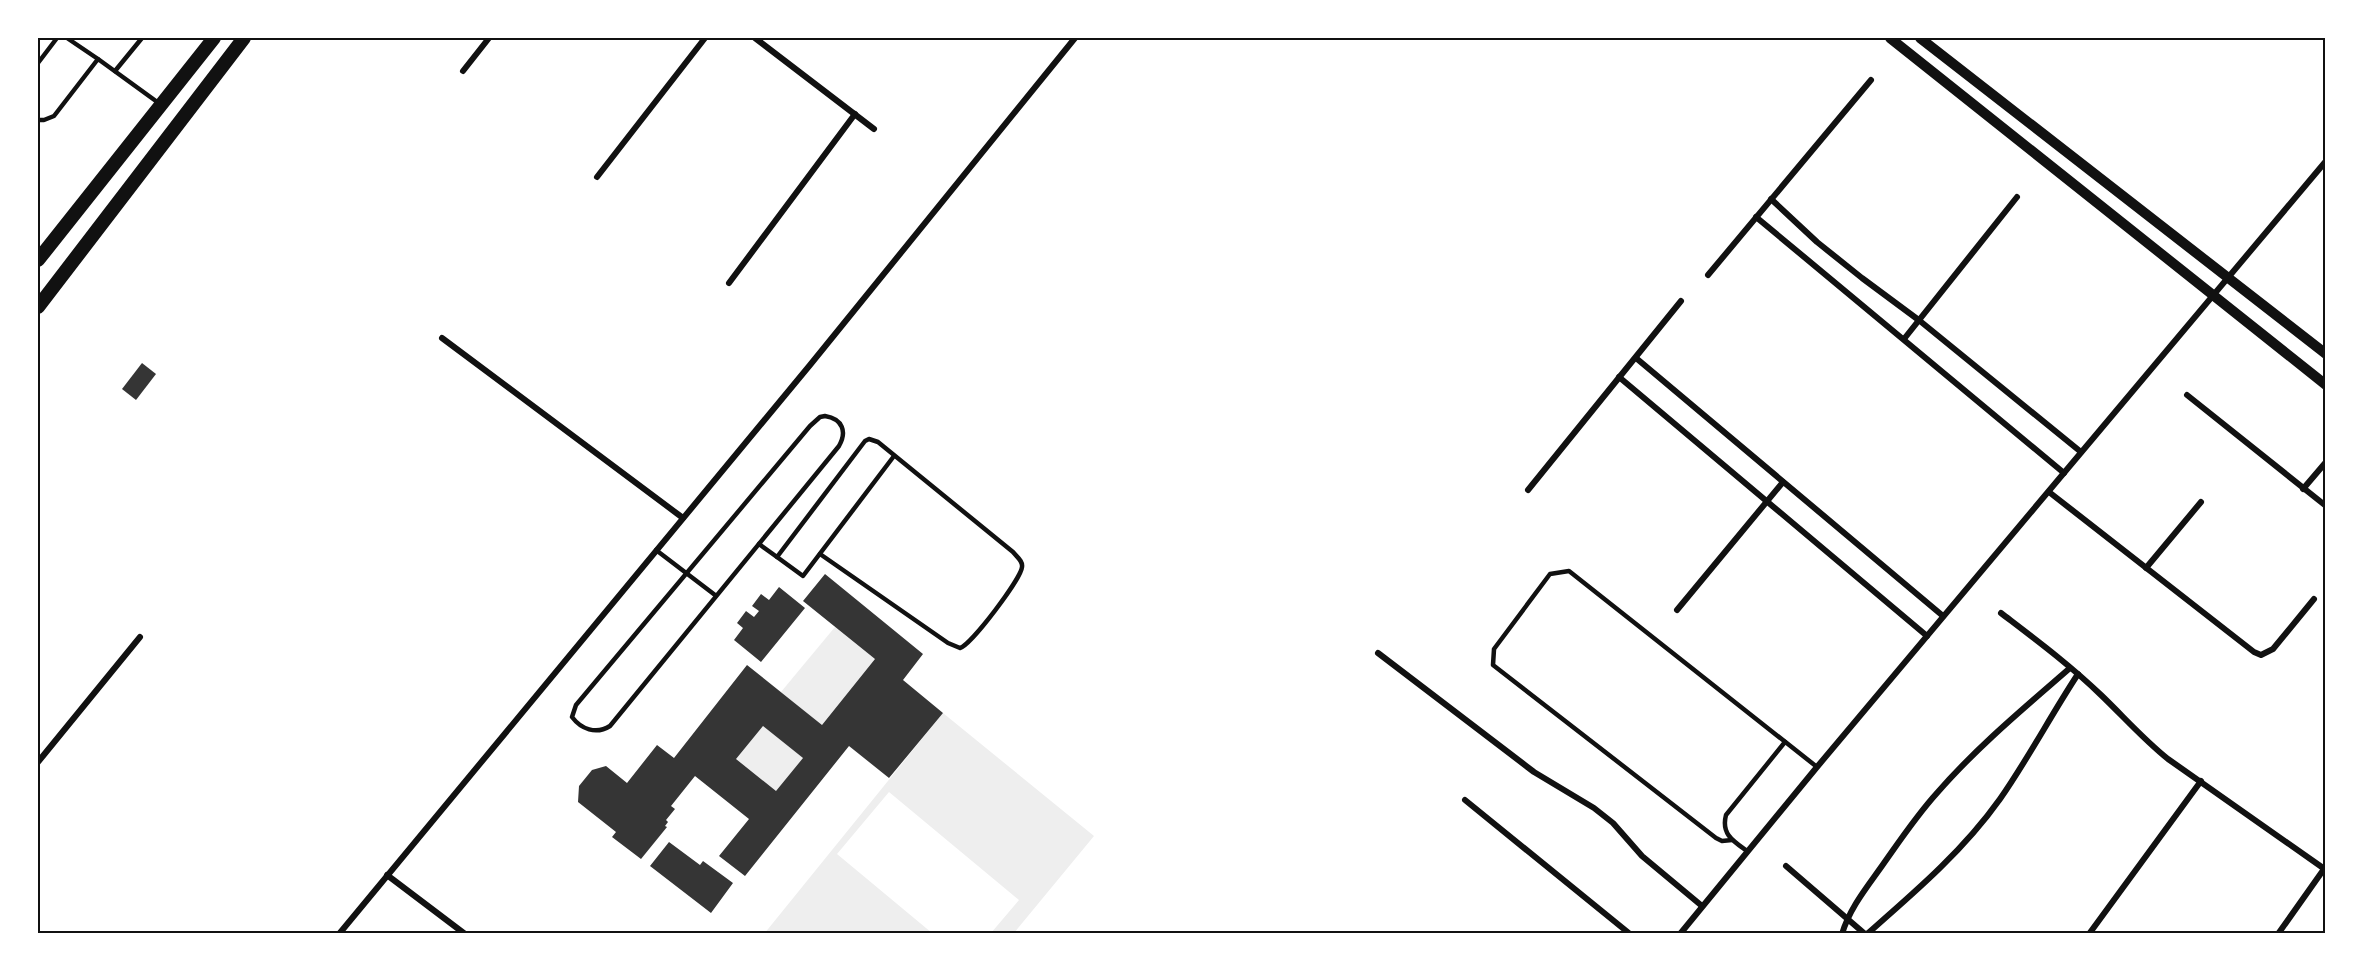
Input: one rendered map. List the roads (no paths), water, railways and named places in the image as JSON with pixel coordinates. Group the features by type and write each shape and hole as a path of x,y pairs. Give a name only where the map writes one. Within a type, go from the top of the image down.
{"main road":[{"path":"38,260 214,38"},
{"path":"38,307 244,38"}],"street":[{"path":"463,71 489,38"},
{"path":"597,177 705,38"},
{"path":"755,38 874,129"},
{"path":"339,933 683,518 1075,38"},
{"path":"1890,38 2325,385"},
{"path":"1920,38 2325,354"},
{"path":"1708,275 1871,81"},
{"path":"729,283 855,114"},
{"path":"1680,933 2325,161"},
{"path":"1904,339 2017,197"},
{"path":"1771,199 1817,242 1920,321 2081,452"},
{"path":"1755,218 2064,473"},
{"path":"1528,490 1681,301"},
{"path":"442,338 683,518"},
{"path":"1635,358 1943,616"},
{"path":"1619,377 1927,636"},
{"path":"2187,395 2325,507"},
{"path":"2303,489 2325,462"},
{"path":"1677,609 1783,483"},
{"path":"2049,492 2254,652 2261,655 2274,649 2314,599"},
{"path":"2146,568 2201,502"},
{"path":"2001,613 2102,695 2143,739 2325,869 2278,933"},
{"path":"38,762 140,637"},
{"path":"1378,653 1534,772 1594,808 1613,823 1642,856 1702,906"},
{"path":"1842,933 1847,917 1901,839 1935,795 1988,740 2070,668"},
{"path":"1786,866 1866,933 1923,885 1964,844 1999,800 2078,674"},
{"path":"2089,933 2201,782"},
{"path":"1465,800 1630,933"},
{"path":"387,875 465,933"}],"lane":[{"path":"38,63 57,38"},
{"path":"67,38 160,104"},
{"path":"115,71 142,38"},
{"path":"38,120 54,116 98,60"},
{"path":"820,417 831,417 844,430 839,446 759,544 609,726 602,731 578,724 572,717 576,705 815,420 820,417"},
{"path":"777,557 865,441 873,440 1018,558 1022,563 1022,569 1007,593 971,640 960,648 948,643 820,554"},
{"path":"759,544 802,576 894,456"},
{"path":"656,550 715,595"},
{"path":"1732,840 1722,841 1716,838 1493,665 1494,648 1551,574 1569,571 1817,767"},
{"path":"1747,851 1725,832 1726,815 1785,741"}]}
